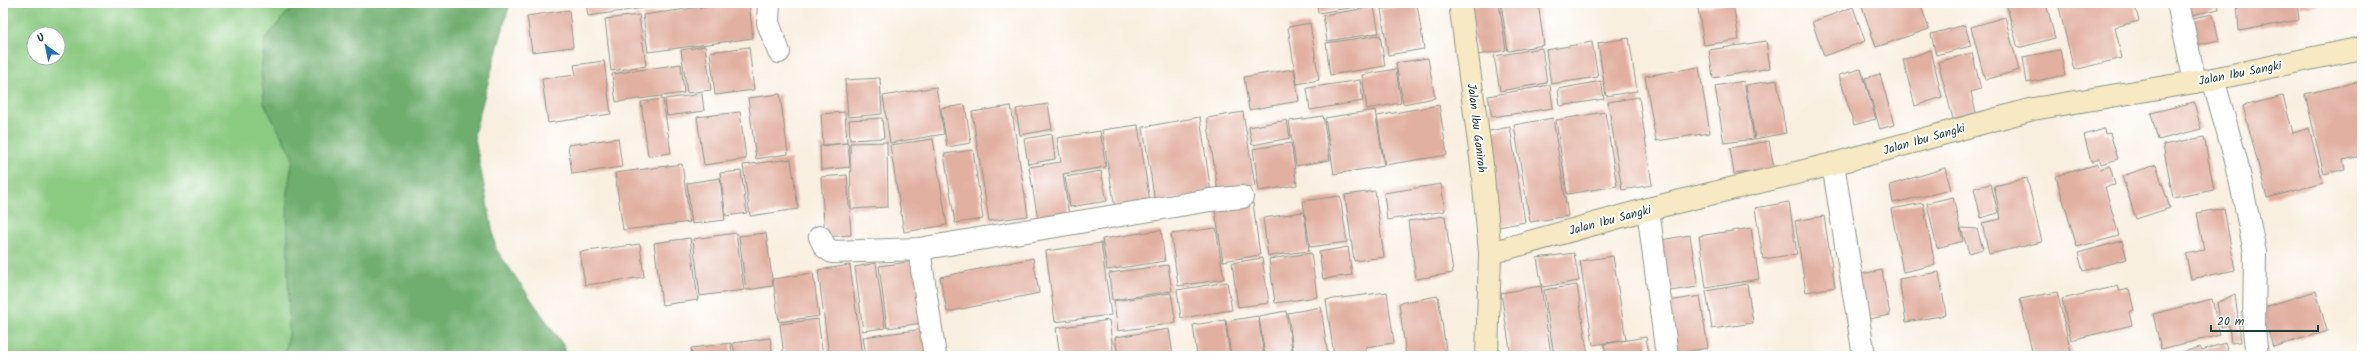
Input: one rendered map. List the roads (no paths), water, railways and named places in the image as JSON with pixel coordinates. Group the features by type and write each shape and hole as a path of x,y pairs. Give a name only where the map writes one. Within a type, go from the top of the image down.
{"main road":[{"name":"Jalan Ibu Ganirah","path":"1460,3 1482,165 1490,254 1487,356"},
{"name":"Jalan Ibu Sangki","path":"1490,254 1648,210 1833,164 2033,109 2204,80 2362,48"}],"street":[{"path":"769,3 768,23 779,52"},
{"path":"2178,3 2204,80 2238,164 2255,252 2254,330 2258,356"},
{"path":"1833,164 1864,356"},
{"path":"820,237 825,247 832,252 919,248 1210,200 1242,197"},
{"path":"1648,210 1667,356"},
{"path":"919,248 935,356"}]}
